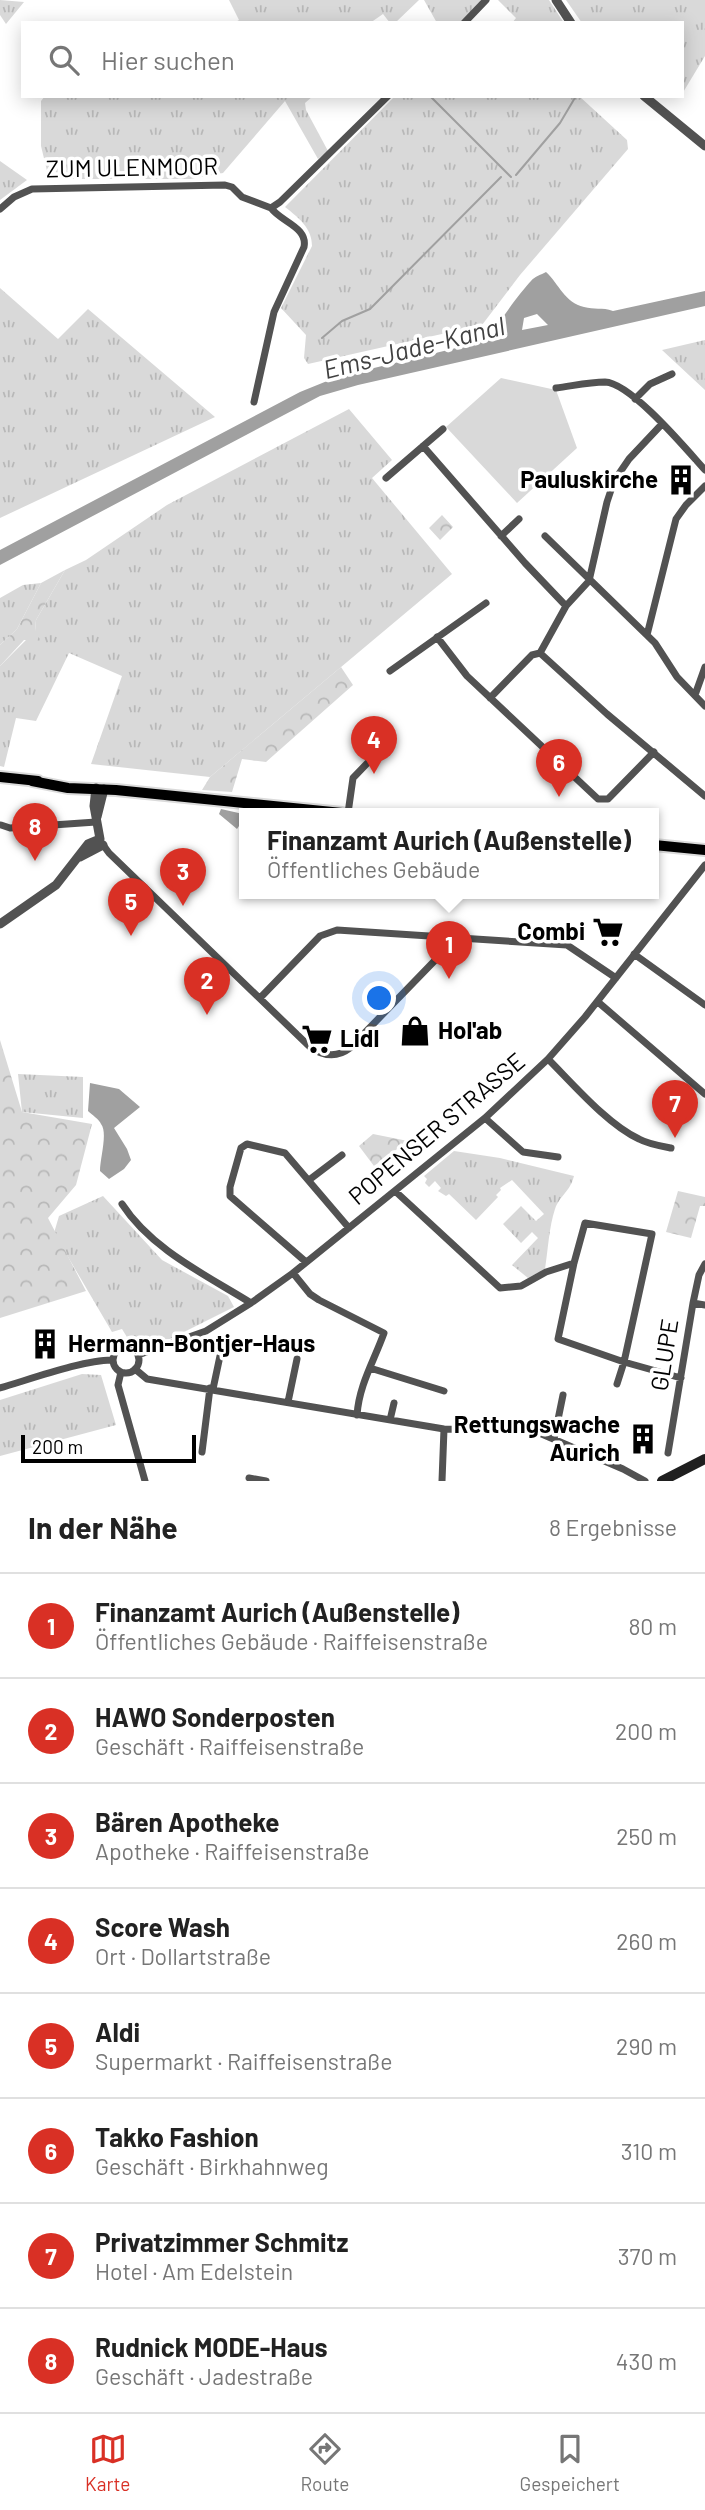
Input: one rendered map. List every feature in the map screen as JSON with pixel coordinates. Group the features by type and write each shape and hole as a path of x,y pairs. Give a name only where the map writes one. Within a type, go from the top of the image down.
{"main road":[{"path":"0,777 292,808"},
{"path":"659,845 705,850"},
{"path":"662,1481 705,1459"}],"street":[{"path":"466,21 485,0"},
{"path":"556,0 570,21"},
{"path":"271,208 386,98"},
{"path":"646,98 705,146"},
{"name":"ZUM ULENMOOR","path":"0,209 14,197 32,189 225,185 232,187 242,197 271,208 277,216 302,232 305,239 304,247 274,312 254,402"},
{"path":"635,399 650,384 672,374"},
{"path":"556,388 605,382 623,387 705,470"},
{"path":"490,698 532,655 540,653 566,606 590,582 614,481 629,459 662,424"},
{"path":"386,478 443,429"},
{"path":"424,446 501,536 566,606"},
{"path":"647,635 676,519 705,486"},
{"path":"501,536 519,519"},
{"path":"545,536 647,635 677,677 705,706"},
{"path":"390,671 486,603"},
{"path":"438,637 457,665 598,799 608,799 654,752"},
{"path":"540,653 607,714 705,796"},
{"path":"695,695 705,667"},
{"path":"349,808 353,778 378,752 389,747"},
{"path":"100,789 94,806 101,842 316,1051 327,1055 340,1054 350,1048 446,949 453,936"},
{"path":"1,825 10,828 96,820"},
{"path":"0,924 56,885 79,858 101,842"},
{"name":"POPENSER STRASSE","path":"138,1355 206,1331 251,1303 293,1273 485,1118 548,1059 598,1002 705,865"},
{"path":"260,998 320,936 330,931 453,936 567,945 616,978"},
{"path":"634,954 705,1005"},
{"path":"598,1002 705,1094"},
{"path":"548,1059 624,1130 639,1140 671,1148"},
{"path":"485,1118 523,1152 558,1157"},
{"path":"306,1262 230,1196 241,1148 247,1144 285,1153 349,1228"},
{"path":"309,1180 342,1156"},
{"path":"395,1191 500,1288 521,1286 547,1272 574,1263"},
{"path":"122,1204 130,1217 175,1255 251,1303"},
{"path":"617,1384 624,1362 652,1234 585,1223 558,1339 624,1362 681,1378"},
{"name":"GLUPE","path":"668,1453 693,1303 699,1275 705,1264"},
{"path":"293,1273 318,1300 384,1334 358,1395 357,1415"},
{"path":"693,1303 705,1306"},
{"path":"123,1348 132,1349 138,1355 135,1369 128,1372 121,1372 113,1360 116,1352 123,1348"},
{"path":"202,1452 211,1389 220,1356"},
{"path":"288,1402 297,1359"},
{"path":"0,1388 113,1360"},
{"path":"370,1368 444,1391"},
{"path":"135,1369 147,1379 444,1429 537,1432 645,1481"},
{"path":"121,1372 118,1385 145,1481"},
{"path":"554,1439 563,1395"},
{"path":"390,1420 394,1403"},
{"path":"442,1481 444,1429"},
{"path":"249,1478 267,1481"}],"green space":[{"path":"0,0 24,2 6,24 0,15"},
{"path":"229,0 419,0 397,21 388,21 383,14 373,21 239,20"},
{"path":"424,0 483,0 461,21 436,21"},
{"path":"498,0 549,0 563,21 514,21 516,18"},
{"path":"566,0 705,0 705,56 684,91 684,21 581,21"},
{"path":"43,98 311,98 305,103 306,110 328,151 318,159 285,101 223,173 190,179 49,179 41,146 41,101"},
{"path":"393,98 581,98 627,140 628,149 520,275 482,325 308,364 304,358 306,335 281,308 312,246 310,234 304,224 285,207"},
{"path":"0,161 27,180 0,200"},
{"path":"0,288 58,339 88,309 215,417 0,518"},
{"path":"705,340 705,390 662,350"},
{"path":"501,378 556,390 577,448 517,503 446,427"},
{"path":"349,409 392,460 372,478 452,574 210,777 91,764 122,676 69,653 36,721 16,718 4,767 0,766 0,666 35,631 36,620 65,570 86,560 167,505"},
{"path":"442,515 453,527 440,540 429,528"},
{"path":"65,570 36,620 35,631 41,641 24,640 0,666 0,645 17,629 41,583"},
{"path":"41,583 17,629 0,645 0,598 23,585"},
{"path":"341,667 353,685 266,762 242,759 232,792 202,790 210,777"},
{"path":"0,1040 22,1112 92,1124 76,1185 48,1218 86,1291 0,1318"},
{"path":"18,1074 83,1077 83,1118 22,1112"},
{"path":"373,1134 408,1141 374,1166 359,1146"},
{"path":"454,1151 500,1158 574,1176 555,1209 545,1269 528,1278 512,1265 538,1238 532,1232 521,1243 503,1224 521,1206 536,1221 544,1214 512,1180 500,1188 496,1195 498,1197 476,1220 449,1194 446,1196 438,1191 441,1188 435,1181 429,1187 425,1183 427,1179 424,1176"},
{"path":"678,1191 705,1197 705,1206 700,1206 691,1238 666,1232"},
{"path":"103,1196 162,1260 228,1296 234,1307 170,1339 130,1342 122,1329 112,1332 54,1233 59,1216"},
{"path":"82,1374 101,1375 116,1425 0,1456 0,1400"}],"shaded area":[{"path":"546,272 572,302 588,308 613,311 705,291 705,306 320,396 0,565 0,550 300,392 337,377 489,340 527,286 534,278","holes":["537,314 548,325 522,330 524,318"]},
{"path":"221,809 239,813 237,829 219,814"},
{"path":"90,1083 119,1089 140,1107 114,1128 131,1160 124,1169 109,1179 100,1171 103,1128 99,1120 88,1111"}],"waterway":[{"path":"432,98 511,177"},
{"path":"516,175 560,123 575,98"},
{"path":"322,338 342,321 370,309 501,177"}],"place":[{"name":"Pauluskirche","path":"681,480"},
{"name":"Score Wash","path":"374,774"},
{"name":"Takko Fashion","path":"559,797"},
{"name":"Rudnick MODE-Haus","path":"35,861"},
{"name":"Bären Apotheke","path":"183,906"},
{"name":"Combi","path":"608,932"},
{"name":"Aldi","path":"131,936"},
{"name":"Finanzamt Aurich (Außenstelle)","path":"449,979"},
{"name":"HAWO Sonderposten","path":"207,1015"},
{"name":"Hol'ab","path":"415,1031"},
{"name":"Lidl","path":"317,1039"},
{"name":"Privatzimmer Schmitz","path":"675,1138"},
{"name":"Hermann-Bontjer-Haus","path":"45,1344"},
{"name":"Rettungswache Aurich","path":"643,1439"}],"water label":[{"name":"Ems-Jade-Kanal","path":"414,348"}]}
